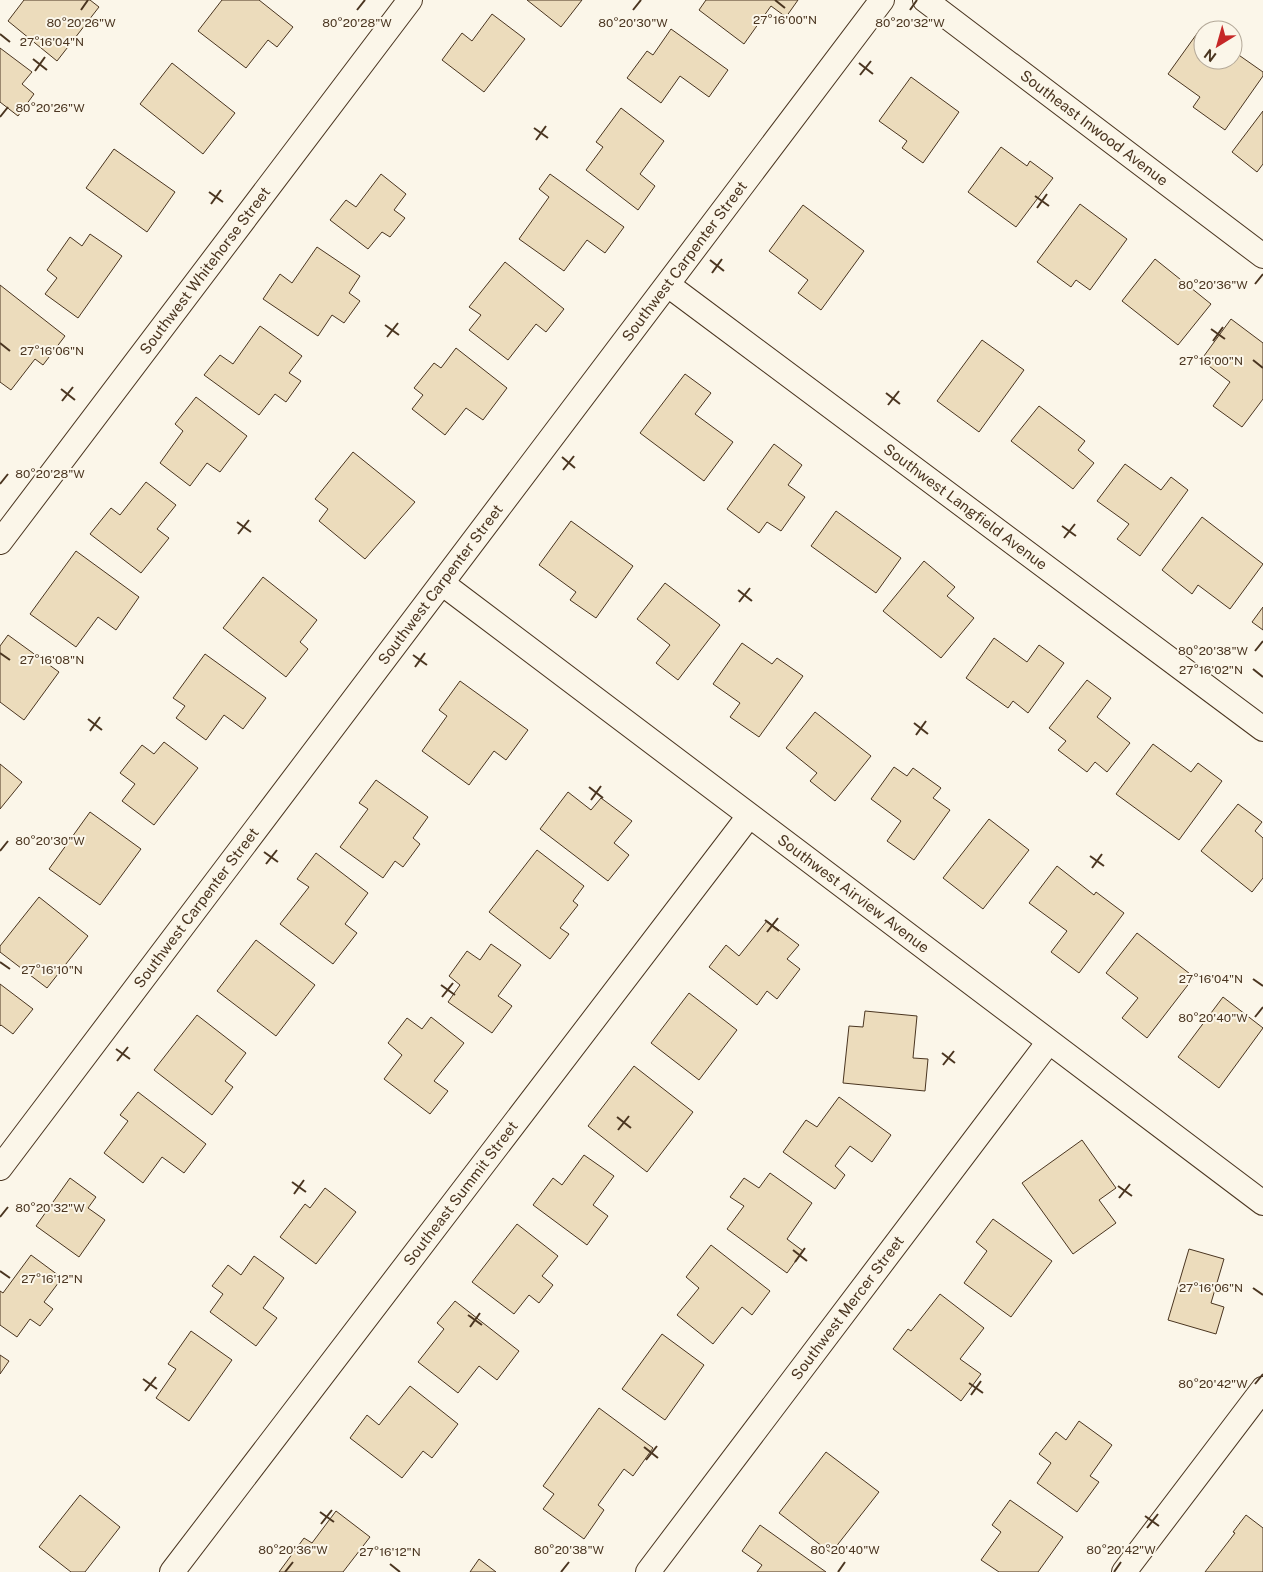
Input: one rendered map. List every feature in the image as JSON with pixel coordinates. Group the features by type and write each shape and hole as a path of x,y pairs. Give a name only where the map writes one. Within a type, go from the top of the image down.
{"street":[{"name":"Southwest Whitehorse Street","path":"0,542 410,0"},
{"name":"Southwest Carpenter Street","path":"0,1168 443,584 882,0"},
{"name":"Southeast Inwood Avenue","path":"925,0 1263,256"},
{"name":"Southwest Langfield Avenue","path":"668,285 1263,729"},
{"name":"Southwest Airview Avenue","path":"443,584 1048,1043 1263,1203"},
{"name":"Southeast Summit Street","path":"172,1572 748,816"},
{"name":"Southwest Mercer Street","path":"648,1572 1048,1043"},
{"path":"1124,1572 1263,1389"}],"building":[{"path":"24,0 90,0 99,7 57,61 8,21"},
{"path":"222,0 259,0 293,27 277,47 268,40 246,68 198,31"},
{"path":"527,0 582,0 561,27"},
{"path":"706,0 798,0 786,17 771,6 744,44 699,10"},
{"path":"492,14 525,39 484,92 442,60 462,33 472,41"},
{"path":"671,29 728,70 709,97 680,76 661,103 627,78 647,51 653,55"},
{"path":"1193,39 1193,70 1243,70 1243,58 1263,72 1263,76 1225,130 1193,107 1200,97 1168,74"},
{"path":"0,48 32,72 22,84 34,94 18,116 0,102"},
{"path":"172,63 235,113 203,154 140,104"},
{"path":"911,77 959,112 923,163 902,148 907,141 879,121"},
{"path":"621,108 664,141 640,174 655,186 638,210 586,170 603,147 596,142"},
{"path":"1263,111 1263,164 1257,172 1232,152"},
{"path":"1001,147 1027,166 1030,161 1053,178 1016,227 968,192"},
{"path":"114,149 175,192 147,232 86,188"},
{"path":"381,174 406,194 394,210 405,218 390,237 382,232 368,249 330,220 346,200 356,207"},
{"path":"550,174 624,227 605,253 587,240 564,271 519,239 549,197 539,189"},
{"path":"1080,204 1127,239 1090,290 1076,280 1071,287 1037,262"},
{"path":"803,205 864,251 821,310 798,293 808,280 769,251"},
{"path":"90,234 122,256 78,318 45,294 57,278 47,270 70,237 82,246"},
{"path":"317,247 360,276 349,293 360,301 344,323 332,315 318,336 263,299 280,274 292,283"},
{"path":"1155,259 1211,304 1178,345 1122,301"},
{"path":"505,262 564,309 546,332 536,324 508,360 469,330 481,315 469,307"},
{"path":"0,285 65,336 43,365 35,359 11,390 0,382"},
{"path":"1231,319 1263,343 1263,399 1242,427 1213,406 1230,382 1201,360"},
{"path":"260,326 302,356 289,373 301,381 286,402 275,394 259,415 204,375 220,355 233,364"},
{"path":"982,340 1024,370 979,432 937,401"},
{"path":"456,348 507,388 483,420 466,408 445,435 412,409 423,395 414,388 434,363 441,368"},
{"path":"685,374 711,393 695,414 733,442 704,481 640,433"},
{"path":"196,397 247,436 220,472 207,463 190,486 160,463 183,431 175,424"},
{"path":"1039,406 1085,441 1078,450 1094,463 1073,489 1011,441"},
{"path":"774,444 802,465 788,485 805,497 781,531 767,522 759,533 727,509"},
{"path":"353,452 415,502 365,559 319,521 328,509 315,499"},
{"path":"1125,464 1161,490 1171,477 1188,490 1140,556 1117,539 1129,524 1097,501"},
{"path":"146,482 176,505 157,529 169,538 141,573 90,534 111,508 120,515"},
{"path":"836,511 901,558 876,593 811,546"},
{"path":"1202,517 1263,564 1230,609 1198,585 1192,594 1162,570"},
{"path":"571,521 633,566 596,618 570,600 576,592 539,565"},
{"path":"76,551 139,597 116,630 98,617 76,647 30,614"},
{"path":"924,561 955,587 947,596 974,618 941,658 883,611"},
{"path":"263,577 317,620 300,642 308,649 286,677 223,628"},
{"path":"665,583 720,625 678,680 656,663 670,645 637,619"},
{"path":"1263,607 1263,630 1252,622"},
{"path":"8,635 59,672 24,720 0,702 0,646"},
{"path":"994,638 1027,662 1039,645 1064,663 1028,713 1013,701 1008,708 966,678"},
{"path":"742,643 772,664 777,658 803,676 759,737 730,717 740,703 713,684"},
{"path":"205,654 266,698 243,729 224,715 206,740 176,718 185,706 173,698"},
{"path":"1087,680 1111,698 1097,717 1130,743 1107,772 1095,762 1087,772 1058,750 1066,741 1049,728"},
{"path":"460,681 528,730 506,760 494,751 469,785 422,751 447,716 439,710"},
{"path":"815,712 871,756 835,801 810,781 817,773 786,748"},
{"path":"164,742 198,768 154,825 122,801 135,784 120,773 142,745 154,754"},
{"path":"1153,744 1191,772 1198,763 1222,781 1179,840 1116,794"},
{"path":"0,764 22,782 0,809"},
{"path":"894,767 907,776 913,768 941,788 933,798 950,810 914,860 887,841 901,821 871,799"},
{"path":"376,780 428,817 413,838 420,844 403,867 395,861 383,878 340,847 368,809 359,803"},
{"path":"568,792 591,810 601,798 632,821 614,843 629,855 608,881 540,829"},
{"path":"1238,804 1262,822 1255,831 1263,838 1263,878 1252,892 1201,851"},
{"path":"90,812 141,849 100,905 49,869"},
{"path":"989,819 1029,850 983,909 943,878"},
{"path":"537,850 584,886 573,901 578,905 560,928 569,934 550,959 489,912"},
{"path":"316,853 368,893 345,924 357,933 333,964 280,924 309,887 297,879"},
{"path":"1057,866 1094,895 1096,892 1124,913 1079,973 1051,952 1067,931 1029,903"},
{"path":"39,897 88,936 47,988 0,952 0,946"},
{"path":"767,921 799,945 787,959 800,969 777,999 767,991 757,1005 709,967 726,945 739,956"},
{"path":"1137,933 1194,977 1147,1038 1122,1018 1138,998 1106,973"},
{"path":"256,940 315,985 276,1036 217,991"},
{"path":"491,944 521,965 498,996 512,1006 492,1033 448,1002 460,985 449,976 467,951 480,960"},
{"path":"0,984 33,1009 13,1034 0,1026"},
{"path":"689,993 737,1030 699,1080 651,1043"},
{"path":"1223,997 1263,1028 1219,1088 1178,1057"},
{"path":"865,1011 917,1016 913,1058 928,1059 925,1091 843,1083 849,1026 863,1027"},
{"path":"197,1015 246,1053 225,1081 233,1087 212,1115 154,1070"},
{"path":"431,1017 464,1043 434,1081 448,1091 430,1114 384,1079 402,1055 388,1043 407,1018 422,1029"},
{"path":"634,1066 693,1112 647,1172 588,1126"},
{"path":"138,1092 206,1144 184,1173 162,1157 143,1183 104,1153 128,1121 120,1115"},
{"path":"839,1097 891,1135 872,1162 850,1146 835,1166 845,1175 835,1189 783,1152 806,1120 817,1127"},
{"path":"1082,1140 1116,1188 1099,1200 1116,1223 1073,1254 1022,1183"},
{"path":"584,1155 614,1176 593,1205 608,1216 587,1245 533,1205 553,1178 562,1185"},
{"path":"770,1173 812,1203 787,1239 803,1251 787,1273 727,1229 744,1206 730,1197 744,1178 759,1188"},
{"path":"70,1178 96,1197 88,1208 105,1220 79,1257 36,1226"},
{"path":"325,1188 356,1212 316,1264 280,1237 305,1204 310,1208"},
{"path":"993,1219 1052,1261 1011,1317 964,1283 987,1251 976,1242"},
{"path":"517,1224 558,1256 542,1276 553,1285 539,1303 529,1295 514,1314 472,1282"},
{"path":"711,1245 770,1291 752,1315 742,1307 713,1344 677,1315 699,1288 686,1277"},
{"path":"1189,1249 1224,1259 1211,1303 1224,1307 1216,1334 1168,1320"},
{"path":"31,1255 62,1278 44,1302 53,1309 40,1326 30,1319 17,1337 0,1325 0,1291 3,1293"},
{"path":"254,1256 284,1278 263,1308 277,1318 256,1346 210,1312 223,1294 212,1286 228,1265 241,1275"},
{"path":"940,1294 984,1328 960,1359 981,1374 961,1401 893,1349 908,1329 911,1331"},
{"path":"455,1301 519,1351 497,1380 479,1366 458,1393 418,1362 444,1329 437,1323"},
{"path":"191,1331 232,1360 189,1421 156,1398 176,1369 168,1364"},
{"path":"662,1334 704,1365 665,1420 622,1389"},
{"path":"0,1355 9,1361 0,1374"},
{"path":"410,1386 458,1424 432,1458 423,1451 402,1478 350,1438 367,1415 379,1425"},
{"path":"599,1408 653,1448 633,1476 624,1469 598,1505 604,1510 584,1539 543,1509 554,1494 543,1486"},
{"path":"1079,1421 1112,1445 1090,1476 1099,1482 1077,1512 1037,1483 1051,1463 1039,1454 1056,1432 1066,1440"},
{"path":"826,1452 879,1492 831,1553 779,1513"},
{"path":"80,1495 120,1527 85,1572 71,1572 39,1547"},
{"path":"1010,1500 1063,1537 1038,1572 999,1572 981,1560 1001,1532 992,1525"},
{"path":"336,1511 370,1537 343,1572 279,1572 304,1538 312,1543"},
{"path":"1246,1515 1263,1528 1263,1572 1205,1572 1235,1533 1233,1532"},
{"path":"760,1525 826,1572 757,1572 762,1565 742,1551"},
{"path":"479,1559 496,1572 470,1572"}]}
